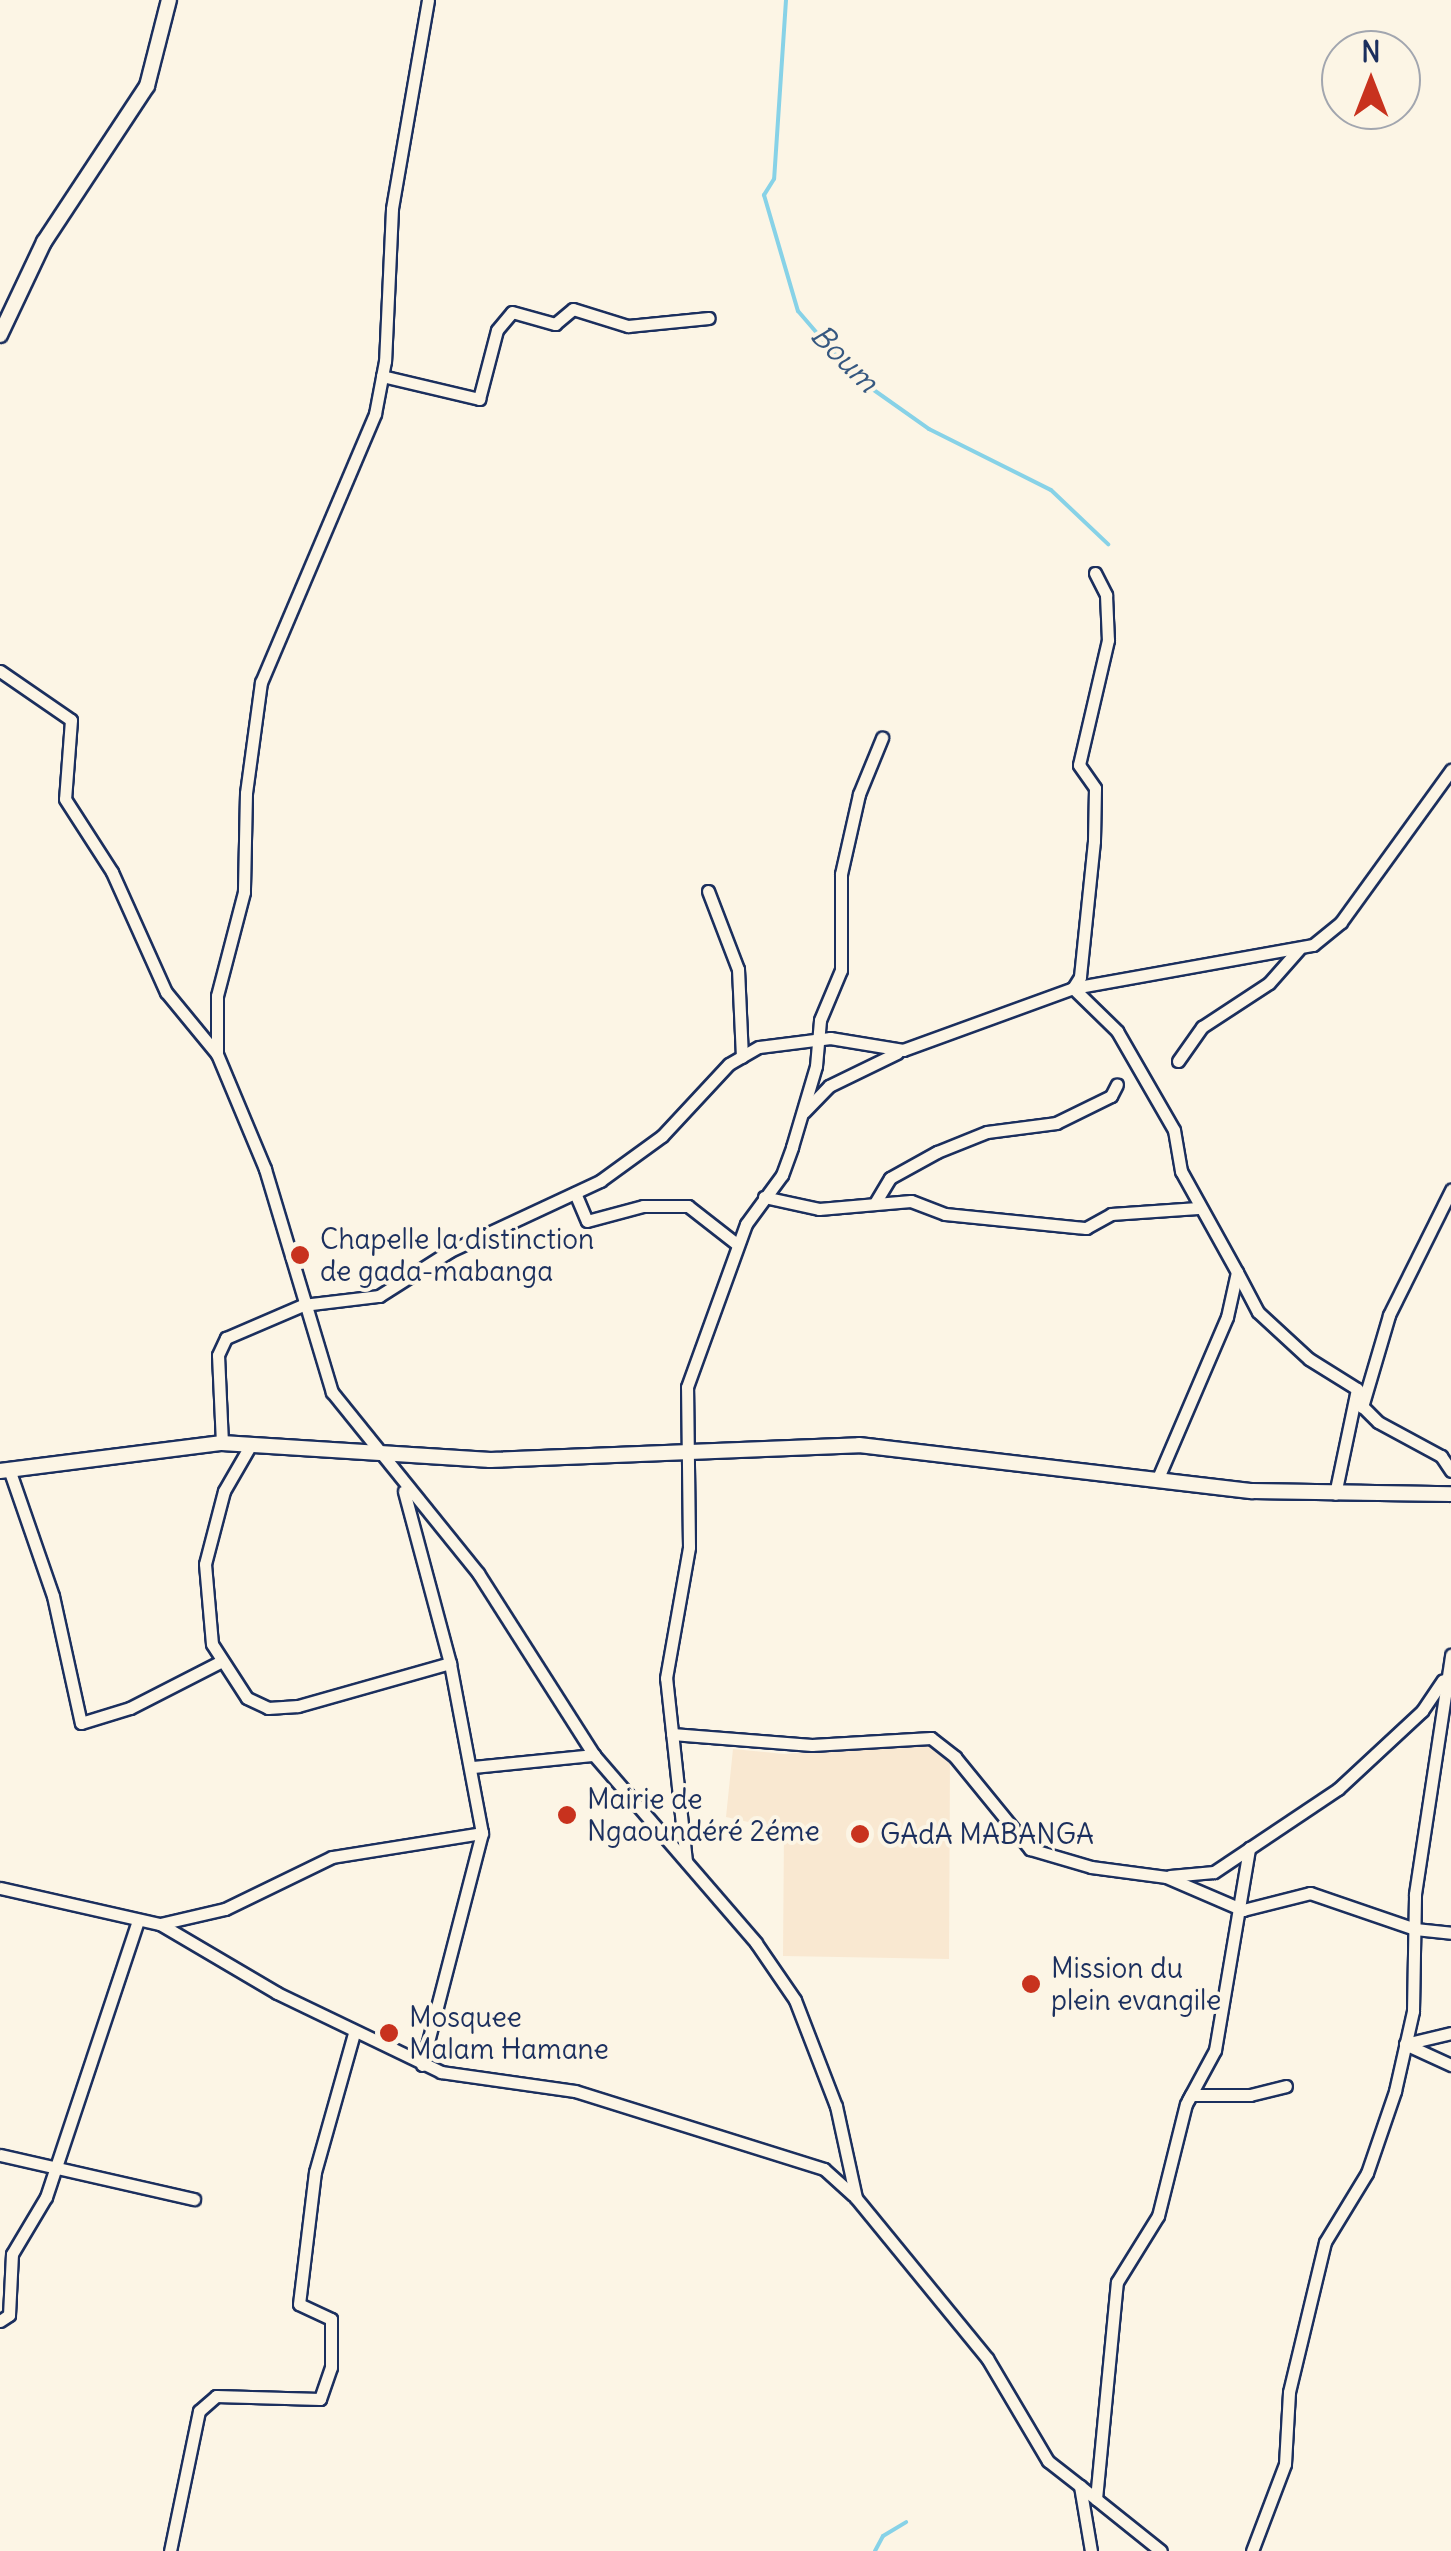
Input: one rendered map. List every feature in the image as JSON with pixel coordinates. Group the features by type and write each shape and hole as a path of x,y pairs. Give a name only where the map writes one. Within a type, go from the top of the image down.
{"street":[{"path":"0,335 44,242 147,86 169,0"},
{"path":"218,1054 217,996 244,892 246,793 262,682 359,463 382,376 392,210 428,0"},
{"path":"382,376 480,399 496,330 512,312 555,324 572,309 628,326 709,318"},
{"path":"1073,988 1094,841 1095,788 1079,766 1108,640 1106,595 1094,573"},
{"path":"0,671 70,720 64,800 112,872 166,992 218,1054 265,1169 332,1392 402,1484 478,1572 594,1755 756,1943 795,2000 836,2106 856,2198"},
{"path":"686,1861 666,1678 688,1547 684,1449 687,1386 738,1245 764,1197 782,1174 802,1115 845,948 841,874 859,794 882,738"},
{"path":"1178,1062 1202,1027 1269,984 1299,949 1341,922 1451,770"},
{"path":"708,891 738,969 742,1057"},
{"path":"802,1115 840,1080 903,1050 1073,988 1299,949"},
{"path":"1073,988 1117,1031 1174,1130 1182,1172 1198,1208 1258,1312 1309,1359 1358,1389 1360,1404 1441,1456 1451,1471"},
{"path":"222,1443 220,1344 303,1305 379,1296 450,1252 575,1193 662,1136 742,1057 758,1047 819,1040 903,1050"},
{"path":"874,1202 890,1178 937,1152 987,1132 1056,1123 1111,1096 1117,1084"},
{"path":"1335,1494 1390,1315 1451,1190"},
{"path":"575,1193 587,1220 643,1206 688,1206 738,1245"},
{"path":"764,1197 819,1208 911,1200 945,1214 1086,1228 1111,1214 1198,1208"},
{"path":"1158,1478 1227,1317 1237,1272"},
{"path":"220,1662 130,1708 81,1723 53,1596 5,1470 222,1443 507,1460 684,1449 910,1448 1064,1474 1335,1494 1451,1494"},
{"path":"250,1446 224,1491 204,1564 204,1604 220,1662 247,1698 268,1708 298,1706 450,1662"},
{"path":"402,1484 450,1662 482,1833 422,2065"},
{"path":"1252,2551 1285,2464 1290,2392 1325,2242 1367,2173 1406,2044 1415,1930 1451,1656"},
{"path":"672,1734 812,1744 930,1738 955,1758 1030,1850 1091,1867 1166,1877 1214,1872 1338,1789 1422,1711 1449,1673"},
{"path":"472,1767 594,1755"},
{"path":"160,1924 225,1909 332,1857 482,1833"},
{"path":"1096,2500 1117,2282 1158,2216 1186,2104 1215,2050 1243,1910 1250,1848"},
{"path":"1166,1877 1243,1910 1310,1893 1415,1930 1451,1933"},
{"path":"0,1888 160,1924 354,2033 422,2065 575,2091 824,2168 856,2198 988,2358 1048,2460 1161,2551"},
{"path":"0,2322 9,2315 12,2254 46,2197 52,2168 138,1920"},
{"path":"170,2551 198,2411 216,2396 320,2399 331,2366 331,2319 298,2304 315,2172 354,2033"},
{"path":"1406,2044 1451,2033"},
{"path":"1406,2044 1451,2064"},
{"path":"1186,2104 1191,2095 1250,2095 1286,2086"},
{"path":"0,2154 194,2199"},
{"path":"1080,2486 1090,2551"}],"shaded area":[{"path":"922,1742 950,1760 949,1959 783,1956 784,1830 726,1817 733,1749 784,1754"}],"waterway":[{"name":"Boum","path":"786,0 774,179 764,195 798,311 854,376 929,429 1051,490 1108,544"},
{"path":"875,2551 883,2536 906,2522"}],"place":[{"name":"Chapelle la distinction de gada-mabanga","path":"300,1255"},
{"name":"Mairie de Ngaoundéré 2éme","path":"567,1815"},
{"name":"GAdA MABANGA","path":"860,1834"},
{"name":"Mission du plein evangile","path":"1031,1984"},
{"name":"Mosquee Malam Hamane","path":"389,2033"}]}
